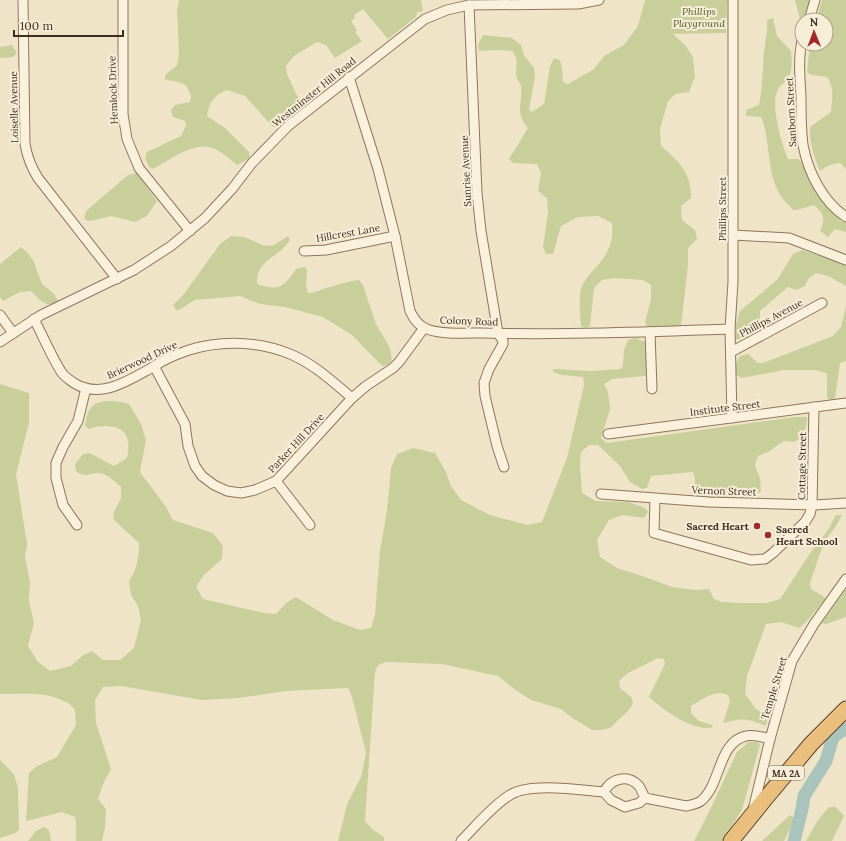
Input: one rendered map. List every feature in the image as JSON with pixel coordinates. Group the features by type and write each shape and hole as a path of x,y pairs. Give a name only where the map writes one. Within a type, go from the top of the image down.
{"highway":[{"name":"MA 2A","path":"732,841 811,744 846,709"}],"street":[{"name":"Loiselle Avenue","path":"23,0 25,144 28,158 32,169 38,178 117,279"},
{"name":"Hemlock Drive","path":"123,0 123,114 127,139 138,168 190,231"},
{"name":"Westminster Hill Road","path":"0,342 34,319 117,279 162,253 205,218 232,189 252,162 283,131 349,77 425,19 447,10 469,5 578,4 599,0"},
{"name":"Phillips Street","path":"732,418 730,329 733,282 733,0"},
{"path":"811,12 815,0"},
{"name":"Sunrise Avenue","path":"469,5 478,199 481,231 498,334 503,341 503,344 484,383 485,396 497,446 504,467"},
{"name":"Sanborn Street","path":"801,52 802,136 805,156 825,197 834,208 846,217"},
{"path":"349,77 378,169 395,236 410,311 415,320 424,328"},
{"path":"733,235 789,238 846,260"},
{"name":"Hillcrest Lane","path":"304,251 326,250 395,236"},
{"name":"Phillips Avenue","path":"731,352 822,303"},
{"path":"0,315 13,333"},
{"name":"Brierwood Drive","path":"34,319 63,374 74,383 86,388 99,390 114,387 134,378 154,366 188,351 208,345 236,343 256,344 279,350 309,363 352,398"},
{"name":"Colony Road","path":"424,328 440,332 498,334 650,332 730,329"},
{"name":"Parker Hill Drive","path":"154,366 185,424 188,446 195,466 202,476 214,485 228,491 241,493 255,490 276,481 352,398 399,362 424,328"},
{"path":"650,332 652,389"},
{"path":"77,525 63,506 56,478 56,463 78,421 86,388"},
{"name":"Institute Street","path":"608,434 846,403"},
{"name":"Cottage Street","path":"655,498 654,533 750,559 760,560 767,558 802,525 810,515 812,505 814,407"},
{"path":"276,481 310,525"},
{"name":"Vernon Street","path":"601,494 709,502 812,505 846,503"},
{"name":"Temple Street","path":"751,816 770,739 792,661 814,624 846,579"},
{"path":"604,792 612,781 623,779 632,781 638,786 645,798 686,806 701,801 708,793 729,746 745,736 754,735 770,739"},
{"path":"461,841 510,795 522,790 534,788 604,792 611,800 625,807 639,803 645,798"}],"green space":[{"path":"179,0 421,0 423,11 417,12 416,17 388,39 363,9 354,15 355,18 351,21 357,30 355,32 362,41 335,58 326,45 317,42 294,56 286,66 287,74 300,102 300,107 278,127 273,127 245,96 227,90 218,94 209,106 207,116 225,128 249,152 250,158 237,165 224,154 212,148 202,146 188,150 153,169 149,167 145,158 147,152 181,136 186,126 185,121 173,117 171,110 175,105 190,102 191,96 186,85 175,81 165,80 165,75 177,65 179,54 177,11"},
{"name":"Phillips Playground","path":"645,0 727,0 726,33 673,34 685,45 693,57 695,77 689,92 675,94 668,101 660,129 661,146 679,163 687,175 691,189 691,198 681,206 682,220 695,230 697,239 688,248 688,265 681,326 647,327 645,322 651,299 651,285 643,280 615,278 602,280 594,288 590,326 586,328 581,326 580,295 582,286 608,251 612,239 612,223 598,216 578,217 561,226 553,254 546,254 543,247 548,212 547,198 538,191 541,173 537,164 513,163 509,159 528,128 521,117 520,112 521,86 516,76 516,57 512,51 479,51 478,45 483,35 512,38 521,45 524,55 534,68 535,77 529,110 532,112 544,104 550,66 554,58 560,60 563,82 568,84 594,69 604,56 624,45 638,26"},
{"path":"795,0 810,0 807,12 798,12"},
{"path":"822,0 846,0 846,169 840,163 829,166 820,171 812,149 810,138 810,127 831,112 832,99 831,85 827,77 811,75 807,72 809,52 834,52 834,12 818,12"},
{"path":"773,18 777,36 791,51 792,64 789,80 781,85 777,91 775,100 775,110 779,132 785,152 788,159 798,159 803,163 818,191 841,221 846,223 846,232 835,229 828,237 820,231 823,223 823,217 814,205 793,210 784,200 779,193 772,174 766,136 761,117 746,116 746,110 759,105 767,20"},
{"path":"12,45 17,53 13,57 0,58 0,47"},
{"path":"137,173 157,201 147,216 135,222 112,216 89,221 84,219 86,211 128,175"},
{"path":"231,236 245,237 264,246 274,245 288,236 290,240 285,246 269,259 260,269 257,284 271,287 280,286 288,280 296,269 305,267 307,270 306,285 308,293 359,280 363,285 376,324 390,348 392,359 389,364 383,366 380,364 352,335 323,317 285,307 260,304 240,296 195,300 177,311 173,305 184,294 220,244"},
{"path":"21,247 27,252 34,262 42,284 52,292 58,300 54,303 47,304 43,302 31,291 20,292 3,301 0,297 0,264"},
{"path":"802,250 846,264 846,286 828,276 816,273 809,278 805,286 797,290 788,287 760,311 758,328 753,335 743,339 736,339 736,324 740,311 777,280 793,254"},
{"path":"846,306 846,361 840,363 835,398 831,400 827,398 826,373 815,370 784,370 742,378 736,375 736,363 740,356 748,354 758,363 763,363 833,336 841,327"},
{"path":"635,338 646,342 646,376 612,379 604,384 608,392 610,409 601,438 607,443 795,417 807,417 807,422 803,437 794,442 784,441 768,452 758,456 755,465 760,478 761,491 754,497 701,497 695,494 695,478 693,472 651,476 647,488 642,489 630,482 620,466 598,445 589,445 581,452 580,464 582,493 596,501 629,502 645,508 648,512 644,518 622,515 609,520 597,540 600,557 617,568 672,587 695,590 709,589 714,599 722,602 767,603 780,599 813,549 828,530 836,515 842,515 824,542 810,583 811,589 826,598 799,628 781,622 766,624 747,676 745,694 756,709 768,716 766,726 753,721 744,720 723,723 730,701 728,695 723,693 709,696 691,706 691,713 699,721 712,725 713,727 697,727 679,719 662,708 649,697 665,664 664,659 658,658 628,673 619,681 620,688 632,698 633,704 628,711 610,728 601,730 592,730 561,709 531,700 498,676 442,664 386,662 378,665 375,672 365,821 372,829 384,837 384,841 338,841 347,804 361,777 366,753 352,697 348,688 286,691 238,698 202,700 121,686 103,687 95,700 96,723 111,769 103,784 98,799 106,809 105,827 102,841 76,841 75,817 62,812 26,821 29,773 37,766 57,757 76,725 75,710 69,703 58,698 34,694 0,694 0,384 29,393 29,423 16,474 27,544 25,557 30,582 29,601 34,623 28,646 38,662 50,671 71,666 82,656 92,651 103,660 120,660 134,648 141,620 138,606 131,595 129,581 137,563 139,543 114,520 113,514 121,498 121,487 111,478 99,473 86,475 76,472 75,464 83,454 90,453 114,466 127,458 128,442 123,431 113,426 100,426 89,429 85,426 87,416 94,405 109,401 129,404 141,424 146,440 140,472 166,507 173,520 213,533 223,546 222,559 204,575 196,587 203,599 264,613 276,614 286,603 296,597 333,620 360,630 371,628 375,615 380,551 387,510 391,468 397,454 413,448 435,453 446,472 451,486 461,500 490,515 527,525 542,522 567,458 584,385 583,377 562,375 553,372 553,369 592,371 621,369 623,365 624,350 628,340"},
{"path":"846,589 846,617 826,624 822,623"},
{"path":"749,742 758,742 760,745 742,810 722,841 694,841 737,752"},
{"path":"0,760 14,774 18,788 19,829 16,833 0,838"},
{"path":"829,807 836,807 844,816 832,841 806,841 818,820"},
{"path":"790,815 795,819 784,841 762,841"},
{"path":"44,827 49,830 51,841 28,841 36,831"}],"waterway":[{"path":"794,841 804,796 826,761 833,737 846,729"}],"place":[{"name":"Sacred Heart","path":"757,526"},
{"name":"Sacred Heart School","path":"768,535"}]}
